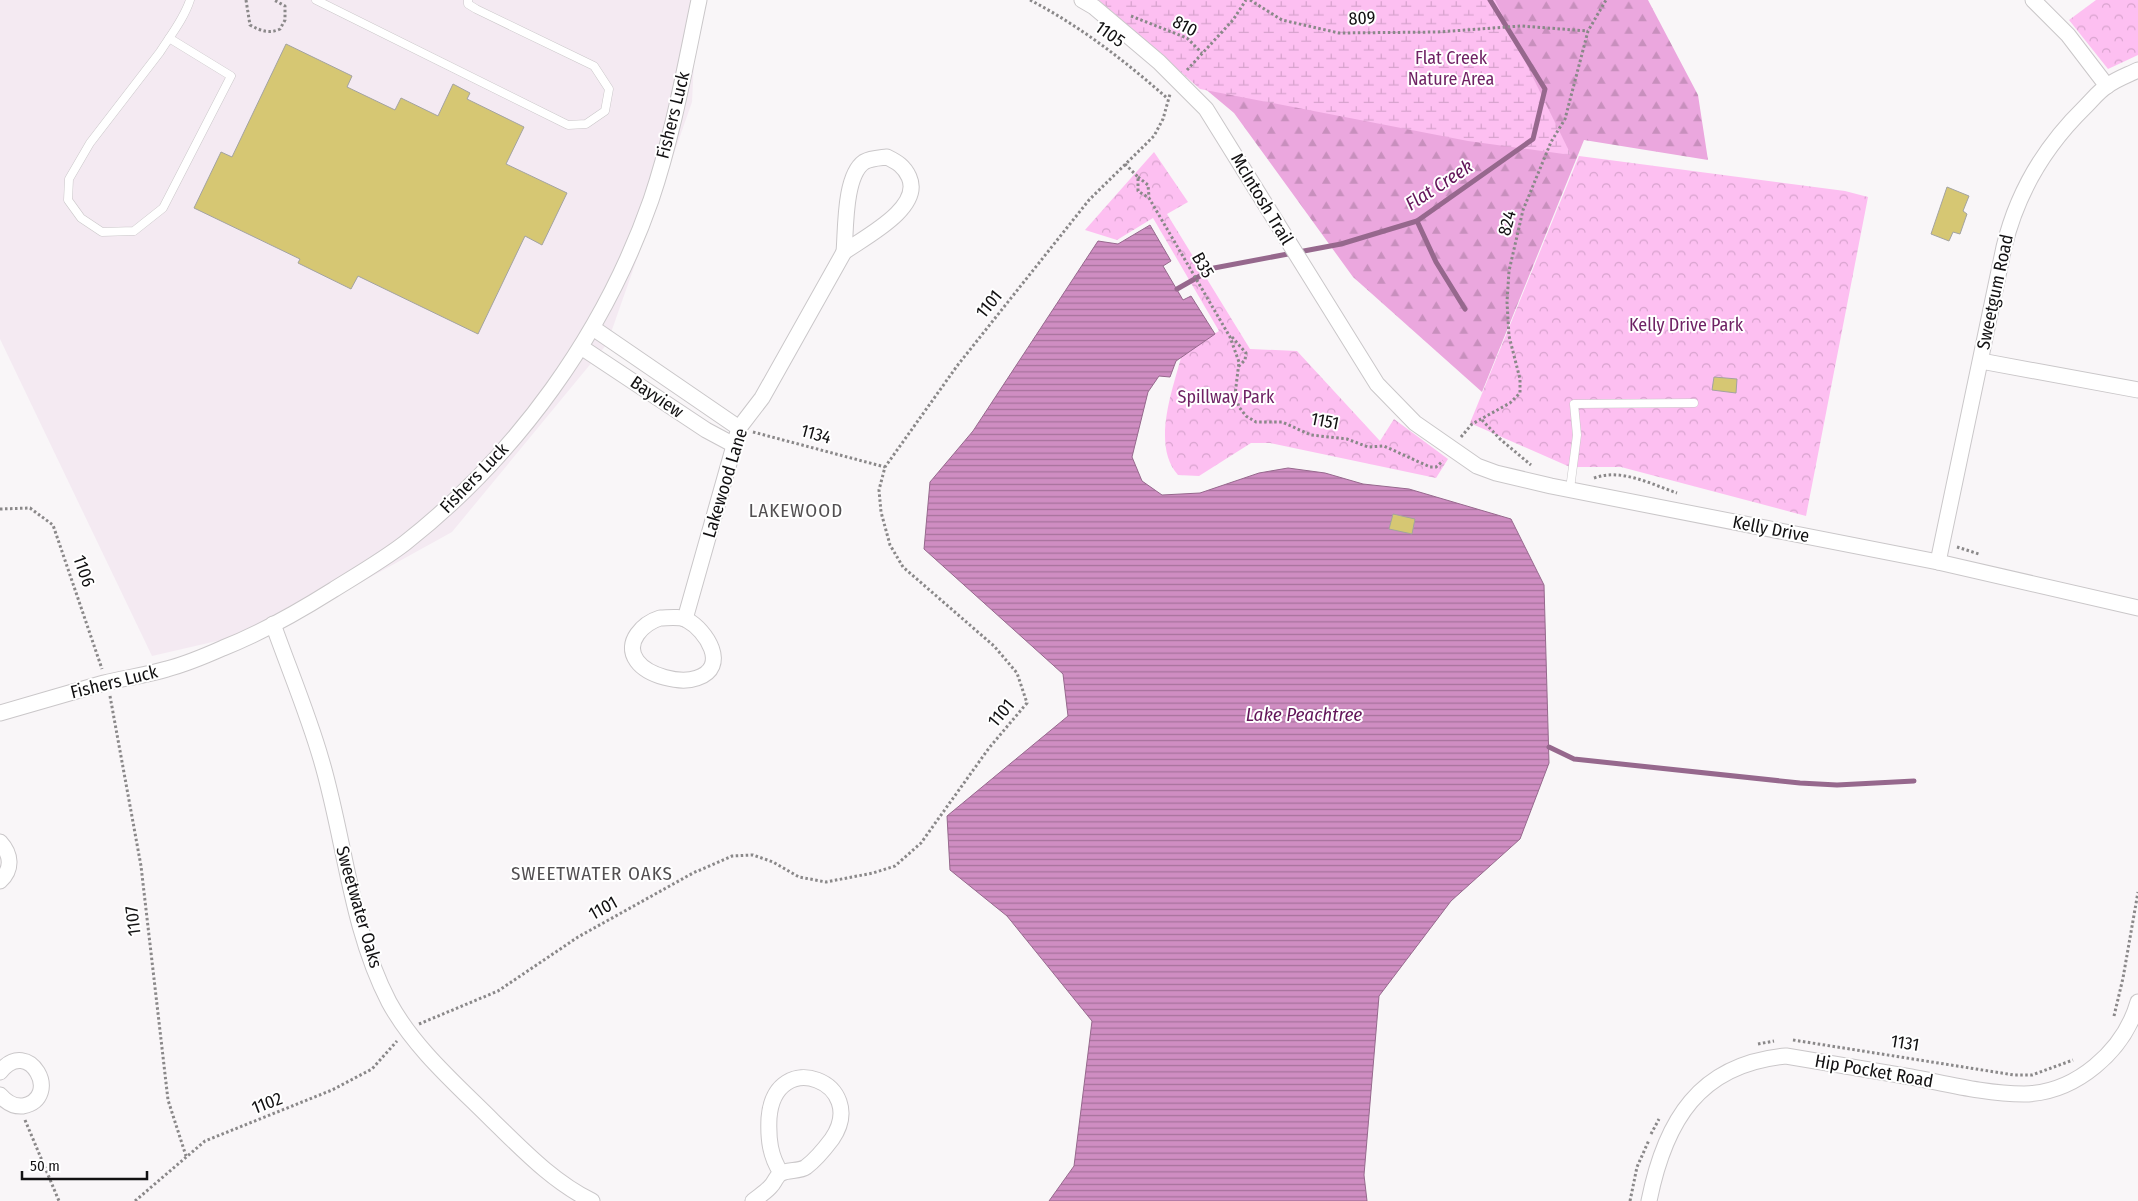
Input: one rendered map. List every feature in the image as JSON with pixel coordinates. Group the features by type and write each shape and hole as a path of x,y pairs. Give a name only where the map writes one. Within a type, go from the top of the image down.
{"street":[{"name":"Fishers Luck","path":"0,713 107,683 168,669 225,648 273,624 352,578 403,544 436,518 479,476 532,416 581,347 593,328 633,246 650,201 671,131 699,0"},
{"name":"McIntosh Trail","path":"1082,0 1094,7 1159,62 1206,109 1377,384 1415,423"},
{"path":"2033,0 2068,35 2107,86"},
{"name":"Sweetgum Road","path":"1938,562 2010,221 2019,198 2048,149 2079,113 2107,86 2138,70"},
{"name":"Lakewood Lane","path":"685,619 739,428 762,398 844,252 851,183 856,171 864,162 874,158 887,157 898,162 906,170 911,181 912,193 907,204 899,213 844,252"},
{"name":"Bayview","path":"593,328 739,428"},
{"name":"Bayview","path":"581,347 706,430 734,445"},
{"path":"1981,361 2138,390"},
{"name":"Kelly Drive","path":"1415,423 1477,466 1496,473 1570,490 1938,562 2138,608"},
{"path":"660,618 685,619 711,642 714,654 713,662 706,674 687,681 666,678 649,670 636,660 634,650 635,638 640,628 649,621 660,618"},
{"name":"Sweetwater Oaks","path":"273,624 321,759 356,912 371,961 390,1003 408,1030 447,1076 529,1156 570,1191 592,1201"},
{"path":"0,842 6,848 10,864 0,881"},
{"name":"Hip Pocket Road","path":"1649,1201 1658,1162 1674,1126 1693,1098 1736,1067 1762,1058 1786,1056 1976,1090 2025,1094 2051,1090 2079,1077 2099,1064 2122,1040 2133,1021 2138,1002"},
{"path":"0,1072 10,1063 25,1062 32,1065 41,1076 41,1091 32,1102 17,1106 4,1100 0,1095"},
{"path":"753,1201 770,1187 781,1173 805,1168 832,1138 842,1114 840,1102 834,1091 824,1083 812,1078 800,1077 788,1081 778,1089 770,1109 768,1133 772,1159 781,1173"}],"lane":[{"path":"169,38 231,76 163,208 134,231 102,232 81,218 68,200 69,179 90,143 169,38 190,0"},
{"path":"316,0 484,81 568,125 586,124 604,111 609,89 594,66 476,9 468,4 468,0"},
{"path":"1570,490 1577,435 1574,404 1694,402"}],"path":[{"path":"246,0 250,25 260,31 273,32 280,29 285,20 285,6 274,0"},
{"name":"1105","path":"1030,0 1049,10 1130,65 1167,98"},
{"name":"810","path":"1129,15 1187,38 1202,53 1233,20 1246,0"},
{"name":"809","path":"1250,0 1282,20 1339,33 1438,32 1482,27 1522,26 1588,31"},
{"name":"824","path":"1461,437 1472,424 1510,403 1520,393 1520,379 1509,336 1507,302 1509,271 1523,210 1551,142 1565,119 1588,31 1606,0"},
{"name":"1101","path":"408,1030 498,991 578,937 693,873 732,856 753,855 773,862 799,877 826,882 873,873 894,866 921,843 989,748 1027,702 1017,673 994,646 903,567 890,545 881,512 879,490 885,467 963,358 1089,200 1154,136 1163,118 1167,98"},
{"path":"1124,164 1148,185 1149,198"},
{"path":"1138,177 1138,191 1149,198"},
{"name":"B35","path":"1149,198 1223,327"},
{"name":"1151","path":"1223,327 1246,354 1245,360 1238,368"},
{"name":"1151","path":"1230,337 1239,362 1236,395 1239,407 1246,416 1256,422 1282,422 1311,435 1348,439 1368,446 1384,446 1430,467 1436,467 1445,460"},
{"name":"1134","path":"739,428 885,467"},
{"name":"1106","path":"0,508 30,508 53,525 107,683"},
{"name":"1107","path":"107,683 141,866 168,1100 186,1156"},
{"path":"2112,1020 2123,978 2138,892"},
{"name":"1102","path":"135,1201 205,1141 304,1103 372,1069 408,1030"},
{"path":"1750,1046 1766,1041 1782,1040"},
{"name":"1131","path":"1790,1040 2014,1075 2032,1075 2065,1065 2079,1057"},
{"path":"17,1106 59,1201"},
{"path":"1630,1201 1637,1167 1660,1117"}],"shaded area":[{"path":"0,0 697,0 692,102 607,344 452,532 282,626 152,656 0,339"}],"green space":[{"path":"1099,0 1648,0 1698,95 1708,160 1584,140 1482,392 1353,277 1234,113"},
{"name":"Flat Creek Nature Area","path":"1099,0 1495,0 1571,155 1468,141 1200,89"},
{"path":"2096,0 2138,0 2138,55 2108,69 2069,20"},
{"name":"Spillway Park","path":"1154,152 1188,202 1167,214 1250,349 1297,351 1380,441 1394,419 1448,459 1436,478 1270,443 1251,443 1199,476 1178,475 1170,463 1165,433 1166,416 1182,354 1219,331 1153,218 1117,240 1085,230"},
{"name":"Kelly Drive Park","path":"1579,156 1845,191 1868,197 1806,516 1621,467 1570,467 1470,423"}],"water":[{"name":"Lake Peachtree","path":"1150,225 1171,261 1163,266 1183,300 1191,296 1215,334 1176,361 1170,377 1159,376 1148,392 1132,457 1142,481 1162,495 1200,493 1259,473 1288,468 1325,473 1363,484 1409,489 1511,519 1544,585 1549,763 1520,839 1451,901 1379,996 1364,1175 1367,1201 1049,1201 1074,1166 1092,1021 1007,916 950,870 947,816 1068,716 1063,674 924,549 930,482 973,431 1098,241 1118,244"}],"building":[{"path":"286,44 352,76 347,87 395,110 401,98 438,116 453,84 470,93 467,99 524,127 506,164 567,193 542,245 525,236 478,334 358,276 351,289 298,263 300,259 194,208 221,152 232,157"},
{"path":"1947,187 1969,196 1963,211 1967,214 1960,234 1953,232 1949,241 1931,234"},
{"path":"1714,377 1737,379 1736,393 1712,390"},
{"path":"1393,514 1415,519 1412,534 1389,529"}],"waterway":[{"name":"Flat Creek","path":"1177,289 1214,268 1341,244 1417,221 1533,139 1545,89 1490,0"},
{"name":"Flat Creek","path":"1417,221 1436,262 1465,309"},
{"path":"1549,747 1574,759 1800,783 1837,785 1914,781"}],"district":[{"name":"LAKEWOOD","path":"796,510"},
{"name":"SWEETWATER OAKS","path":"592,873"}]}
